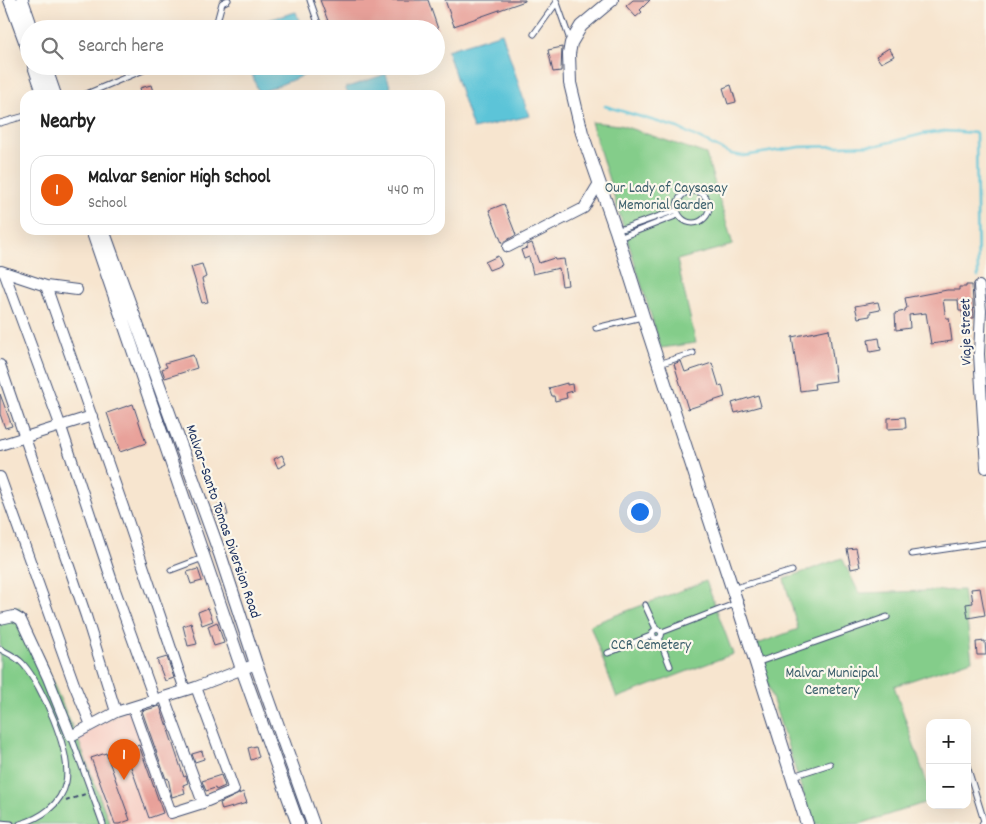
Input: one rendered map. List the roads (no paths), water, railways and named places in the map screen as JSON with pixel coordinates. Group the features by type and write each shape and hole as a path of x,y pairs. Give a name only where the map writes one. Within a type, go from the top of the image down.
{"street":[{"path":"10,0 20,27"},
{"path":"22,0 29,20"},
{"path":"612,0 581,26 571,43 569,54 570,83 582,133 618,234 642,316 737,603 807,824"},
{"path":"37,75 42,90"},
{"path":"48,75 53,90"},
{"path":"508,247 584,208 600,183"},
{"name":"Malvar–Santo Tomas Diversion Road","path":"94,235 242,669 298,824"},
{"name":"Malvar–Santo Tomas Diversion Road","path":"106,235 220,554 256,664 313,824"},
{"path":"2,271 46,286 77,290"},
{"path":"2,271 61,427 115,590 203,803"},
{"path":"46,286 185,690"},
{"name":"Viaje Street","path":"978,286 983,310 986,468"},
{"path":"0,365 86,616 116,712"},
{"path":"0,445 92,416"},
{"path":"0,477 56,638 91,725"},
{"path":"0,619 14,616 21,620 48,678 71,736 116,712 196,687 256,664"},
{"path":"133,707 171,813 203,803 234,790 196,687"}],"lane":[{"path":"217,20 222,3 228,0"},
{"path":"310,0 317,20"},
{"path":"556,1 571,43"},
{"path":"534,34 556,1"},
{"path":"96,90 132,75"},
{"path":"0,123 20,117"},
{"path":"690,191 702,193 709,203 707,216 698,223 685,222 677,213 679,198 690,191"},
{"path":"618,234 677,213"},
{"path":"596,328 642,316"},
{"path":"658,364 693,353"},
{"path":"912,554 986,543"},
{"path":"171,570 204,558"},
{"path":"732,589 792,571"},
{"path":"645,605 656,629 662,632 737,603"},
{"path":"756,662 887,617"},
{"path":"608,653 653,635 656,629"},
{"path":"659,638 662,632"},
{"path":"653,635 654,638 659,638"},
{"path":"659,638 670,666"},
{"path":"0,649 22,663 34,679 54,720 66,765 66,782 60,798 41,815 28,823 20,824"},
{"path":"71,736 103,824"},
{"path":"792,776 830,764"},
{"path":"971,779 984,821 982,824"},
{"path":"0,823 10,824"}],"water":[{"path":"296,12 299,20 268,20"},
{"path":"502,33 529,116 473,129 447,50"},
{"path":"252,75 305,75 267,90 258,90"},
{"path":"386,75 391,90 346,90 345,88"}],"waterway":[{"path":"605,106 678,128 731,154 743,156 800,147 878,145 944,131 976,133 978,277"}],"place":[{"name":"Malvar Senior High School","path":"124,780"}],"park label":[{"name":"Our Lady of Caysasay Memorial Garden","path":"666,196"},
{"name":"CCR Cemetery","path":"651,644"},
{"name":"Malvar Municipal Cemetery","path":"832,680"}]}
